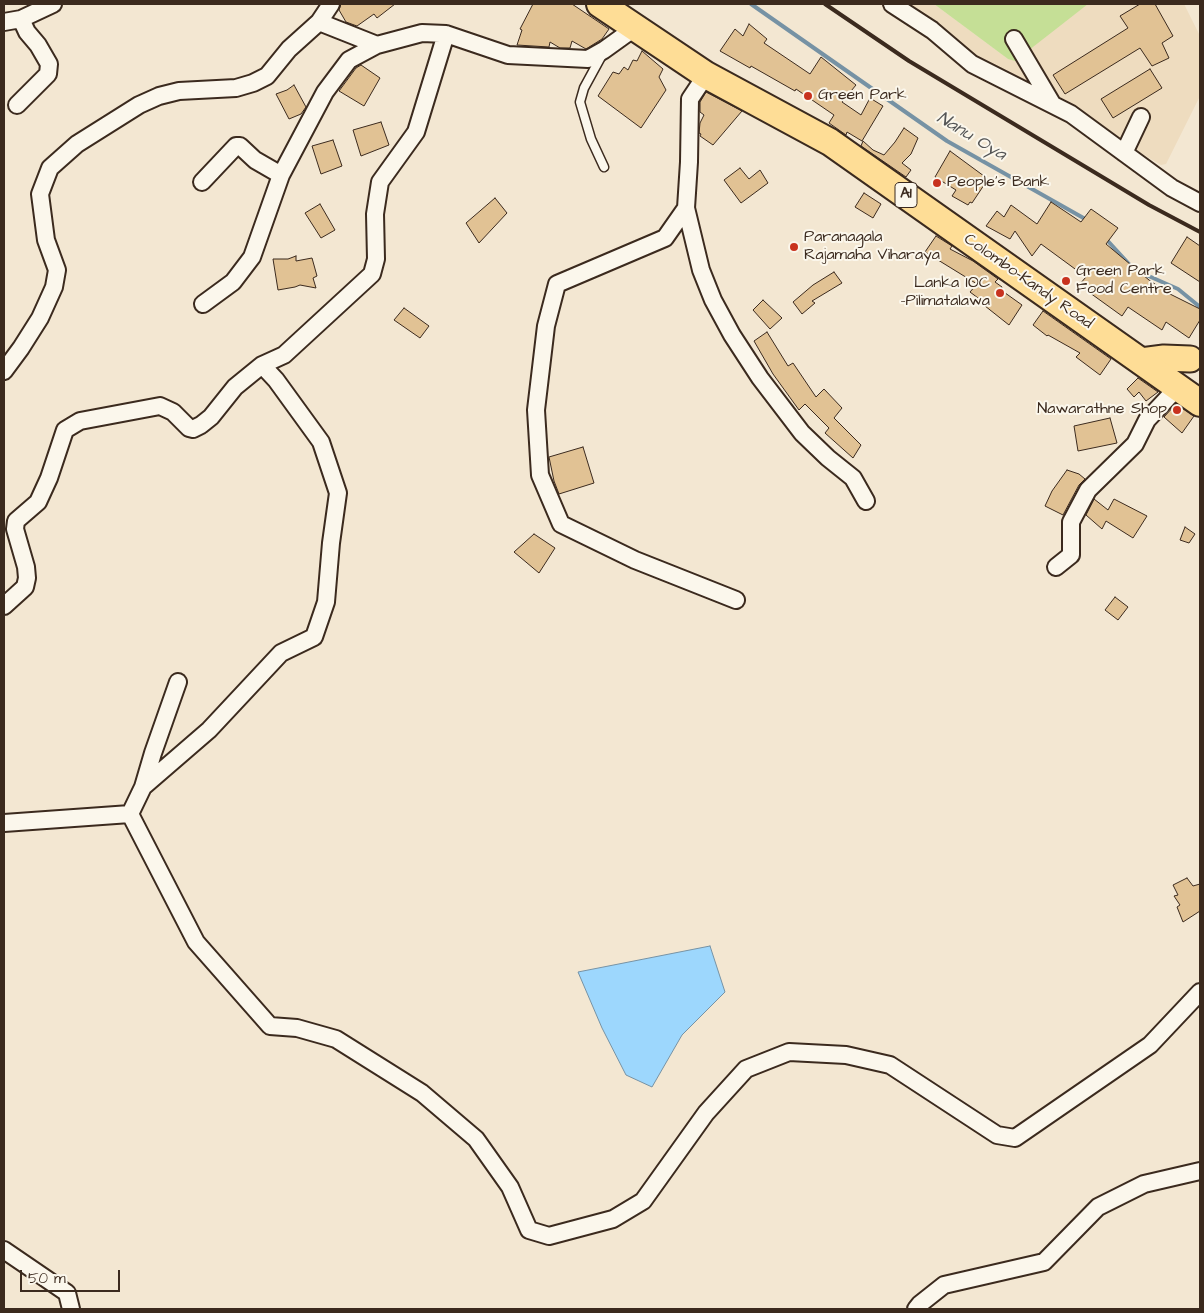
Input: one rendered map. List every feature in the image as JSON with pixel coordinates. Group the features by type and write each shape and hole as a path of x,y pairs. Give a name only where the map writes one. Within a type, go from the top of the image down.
{"highway":[{"name":"Colombo-Kandy Road","path":"600,4 706,75 830,142 1200,403"}],"main road":[{"path":"1141,361 1195,355"},
{"path":"1177,388 1195,355"}],"street":[{"path":"4,22 21,19 53,4"},
{"path":"4,371 40,318 54,287 57,270 46,240 40,194 50,168 77,144 139,105 159,96 179,91 236,88 267,76 289,49 319,22 332,4"},
{"path":"892,4 932,30 972,64 1071,114 1172,188 1200,203"},
{"path":"17,104 48,74 48,64 38,45 27,32 21,19"},
{"path":"319,22 377,44"},
{"path":"203,304 233,282 252,257 281,175 325,92 349,60 377,44 422,32 446,34 508,55 588,59 636,27"},
{"path":"4,606 25,588 27,578 26,567 15,529 16,521 38,502 49,478 65,430 80,421 160,406 172,412 192,429 211,417 235,387 262,365 284,355 372,274 376,259 375,214 380,182 416,132 446,34"},
{"path":"1014,39 1053,105"},
{"path":"706,75 690,99 686,208 701,270 713,300 760,378 802,433 828,458 853,478 866,501"},
{"path":"1124,153 1141,117"},
{"path":"202,182 236,146 240,146 256,160 281,175"},
{"path":"686,208 665,238 557,284 546,326 536,410 540,475 562,524 635,560 736,600"},
{"path":"143,787 209,730 281,653 314,637 326,602 338,493 321,442 276,380 262,365"},
{"path":"1056,567 1071,555 1071,522 1088,490 1135,444 1147,420 1177,388"},
{"path":"130,814 143,787 178,682"},
{"path":"4,823 130,814"},
{"path":"130,814 196,942 270,1026 298,1028 336,1039 422,1093 476,1139 510,1187 529,1230 549,1236 613,1219 643,1201 706,1113 746,1069 789,1052 846,1056 890,1065 997,1135 1015,1138 1150,1045 1200,992"},
{"path":"916,1309 944,1285 1044,1262 1098,1207 1144,1184 1200,1171"},
{"path":"4,1250 67,1293 71,1309"}],"lane":[{"path":"604,50 584,88 580,102 591,139 604,167"}],"shaded area":[{"path":"906,4 934,4 1008,59 1088,4 1184,4 1200,36 1200,96 1166,164 1161,165 1139,152 1090,116 1054,94 975,56"}],"green space":[{"path":"934,4 1088,4 1015,61 1008,59"}],"water":[{"path":"710,946 725,992 682,1035 652,1087 626,1075 602,1028 578,972"}],"building":[{"path":"341,4 395,4 377,18 374,14 357,26 346,22 339,10"},
{"path":"533,4 572,4 609,29 602,39 586,49 572,41 570,48 560,48 550,42 549,47 517,45 522,30 520,29"},
{"path":"1140,4 1155,4 1173,36 1162,43 1169,58 1152,66 1140,48 1065,94 1053,75 1128,28 1120,16"},
{"path":"749,24 767,39 764,43 810,74 821,57 856,85 842,102 861,115 870,98 883,106 862,141 847,132 846,135 829,123 834,115 796,89 795,91 720,51 735,29 743,36"},
{"path":"642,51 663,69 659,77 666,90 641,128 598,96 613,72 619,74 624,67 628,70 633,60 637,61"},
{"path":"361,65 380,78 364,106 339,91 356,68"},
{"path":"1150,69 1162,88 1113,118 1101,99"},
{"path":"294,85 306,107 301,114 289,119 276,94"},
{"path":"706,92 742,111 713,145 700,136 701,134 699,133 700,123 704,115 700,112 700,102"},
{"path":"381,122 389,145 361,156 353,130"},
{"path":"904,128 918,138 911,154 902,163 911,170 906,177 861,146 863,141 873,150 884,155"},
{"path":"333,140 342,166 321,174 312,146"},
{"path":"950,151 988,179 972,203 970,202 968,205 952,196 956,190 935,177"},
{"path":"740,168 749,179 760,170 768,183 741,203 724,180"},
{"path":"864,193 881,204 873,218 855,207"},
{"path":"495,198 507,213 479,243 466,223"},
{"path":"1051,202 1081,222 1091,209 1118,228 1106,244 1149,280 1168,293 1200,309 1200,320 1189,338 1166,322 1162,330 1128,307 1122,316 1079,285 1086,277 1041,244 1032,256 1015,231 1010,239 986,226 997,211 1004,217 1011,205 1037,224"},
{"path":"320,204 335,230 321,238 305,213"},
{"path":"936,236 952,246 950,249 973,261 998,279 995,282 1002,287 1001,290 1022,305 1009,325 970,292 977,284 925,252"},
{"path":"1187,237 1200,246 1200,282 1171,263"},
{"path":"296,256 296,261 312,258 317,276 313,278 316,288 300,285 278,290 273,259 288,259"},
{"path":"834,272 842,283 812,301 815,303 802,314 793,302 813,285"},
{"path":"763,300 782,318 770,329 753,310"},
{"path":"404,308 429,326 420,338 394,320"},
{"path":"1043,311 1111,359 1100,375 1076,357 1080,353 1047,336 1033,325"},
{"path":"767,332 788,366 793,363 816,397 824,389 842,408 834,418 861,445 853,458 825,433 829,428 805,404 799,410 773,374 754,341"},
{"path":"1138,378 1158,392 1146,401 1139,392 1134,397 1127,389"},
{"path":"1176,404 1194,416 1182,433 1164,417"},
{"path":"1110,418 1117,443 1078,451 1074,426"},
{"path":"583,447 594,483 559,494 549,457"},
{"path":"1067,470 1079,474 1085,479 1079,485 1063,515 1045,506 1052,491"},
{"path":"1094,499 1108,510 1114,499 1147,516 1133,538 1106,521 1102,529 1086,515"},
{"path":"1185,527 1195,534 1189,543 1180,540"},
{"path":"534,534 555,548 539,573 514,552"},
{"path":"1115,597 1128,607 1118,620 1105,610"},
{"path":"1187,878 1193,886 1200,884 1200,911 1183,922 1177,907 1180,905 1174,896 1178,895 1173,885"}],"waterway":[{"name":"Nanu Oya","path":"751,4 947,141 1087,220"},
{"name":"Nanu Oya","path":"1106,239 1129,264"},
{"name":"Nanu Oya","path":"1135,270 1178,289 1200,307"}],"railway":[{"path":"825,4 909,61 1149,205 1200,232"}],"place":[{"name":"Green Park","path":"808,96"},
{"name":"People's Bank","path":"937,183"},
{"name":"Paranagala Rajamaha Viharaya","path":"794,247"},
{"name":"Green Park Food Centre","path":"1066,281"},
{"name":"Lanka IOC -Pilimatalawa","path":"1000,293"},
{"name":"Nawarathne Shop","path":"1177,410"}]}
